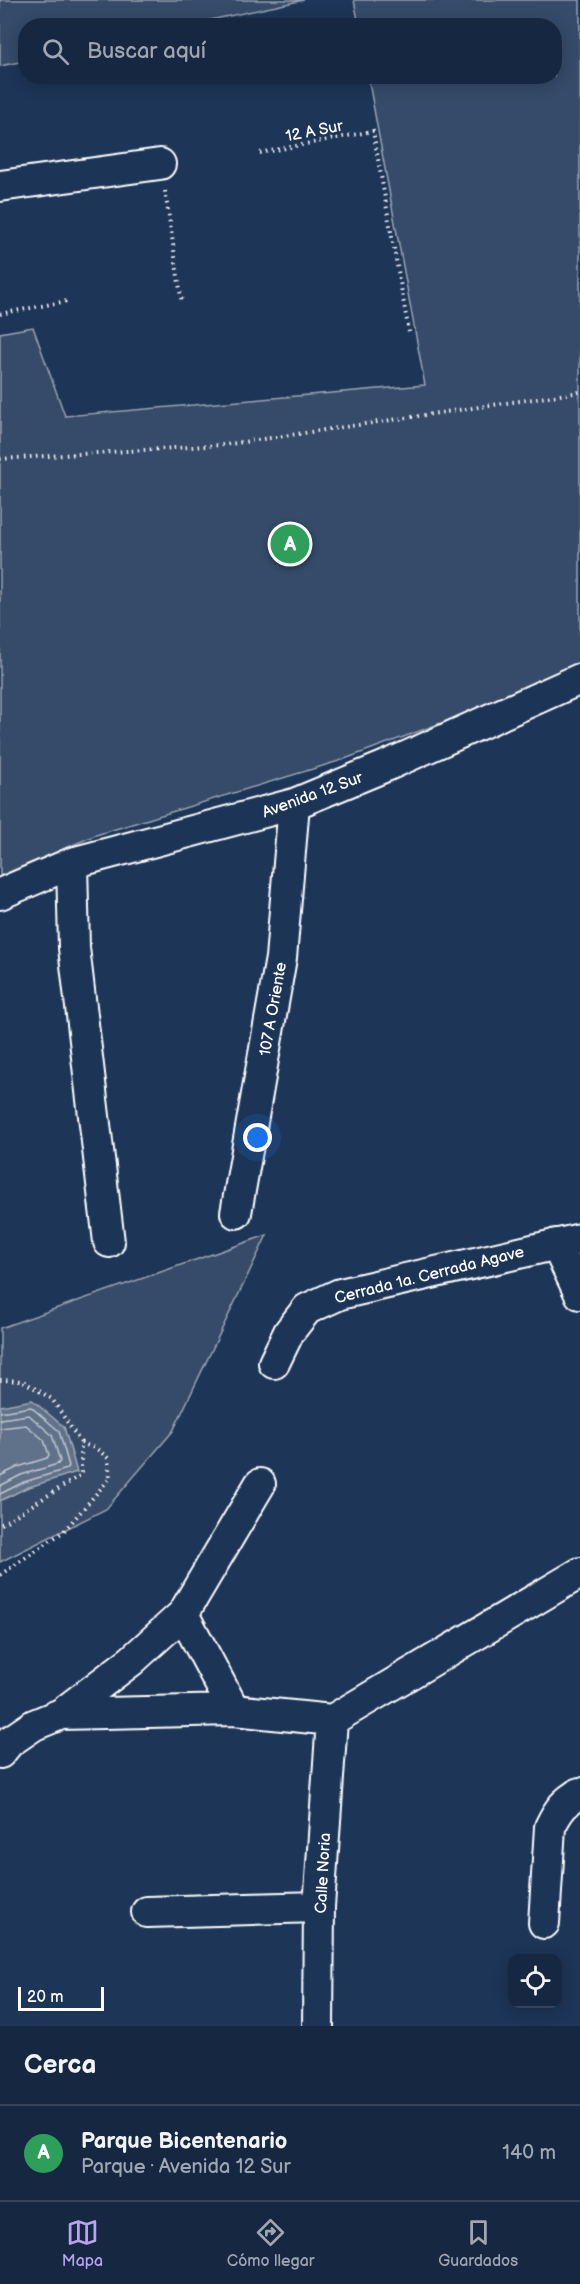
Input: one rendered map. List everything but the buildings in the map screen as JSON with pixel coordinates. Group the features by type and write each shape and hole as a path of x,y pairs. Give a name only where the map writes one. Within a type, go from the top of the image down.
{"street":[{"path":"0,186 160,164"},
{"name":"Avenida 12 Sur","path":"0,894 72,863 294,804 386,766 580,679"},
{"name":"107 A Oriente","path":"236,1214 281,958 294,804"},
{"path":"72,863 74,948 109,1242"},
{"path":"568,1241 580,1294"},
{"name":"Cerrada 1a. Cerrada Agave","path":"274,1363 289,1332 307,1309 340,1294 568,1241"},
{"path":"0,1753 9,1742 34,1725 62,1714 131,1661 183,1614 260,1484"},
{"path":"62,1714 234,1710 332,1720 580,1573"},
{"path":"183,1614 234,1710"},
{"name":"Calle Noria","path":"318,2026 319,1908 332,1720"},
{"path":"544,1923 550,1827 566,1801 580,1792"},
{"path":"147,1912 319,1908"}],"path":[{"name":"12 A Sur","path":"260,153 373,131 409,332"},
{"path":"160,164 182,303"},
{"path":"0,314 67,301"},
{"path":"0,459 223,446 580,392"},
{"path":"0,1380 23,1381 52,1399 81,1443 81,1475 0,1525"},
{"path":"0,1575 63,1532 110,1478 108,1458 97,1449 81,1443"}],"shaded area":[{"path":"0,0 304,0 220,18 18,18 18,62 0,66"},
{"path":"354,0 580,0 580,671 342,760 96,835 0,876 0,333 33,327 65,416 425,385 369,84 562,84 562,18 358,18"},
{"path":"267,1235 173,1431 106,1509 0,1562 0,1328"}],"water":[{"path":"32,1400 64,1427 77,1472 26,1488 0,1501 0,1406"}],"place":[{"name":"Parque Bicentenario","path":"290,544"}]}
